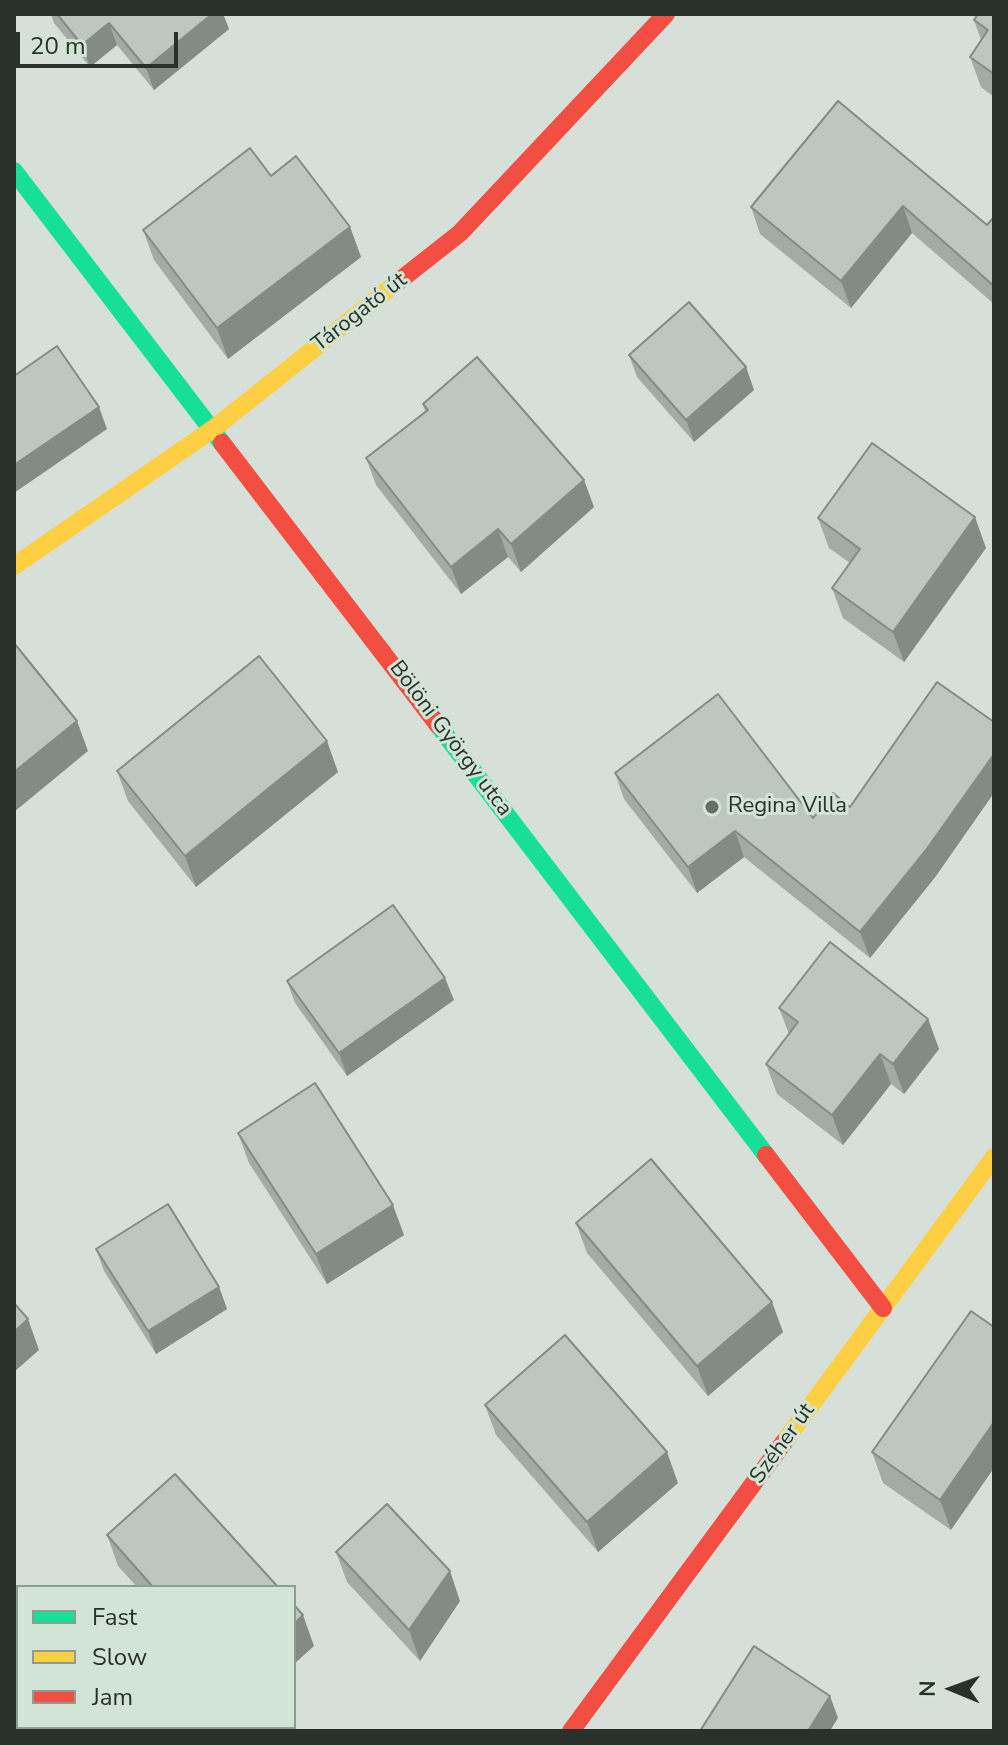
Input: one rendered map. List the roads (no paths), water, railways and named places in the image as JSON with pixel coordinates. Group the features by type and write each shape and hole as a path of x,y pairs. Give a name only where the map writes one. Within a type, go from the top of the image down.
{"street":[{"name":"Tárogató út","path":"14,566 213,429 460,233 666,14"},
{"name":"Bölöni György utca","path":"14,171 883,1308"},
{"name":"Széher út","path":"571,1731 994,1157"}],"place":[{"name":"Regina Villa","path":"712,807"}]}
